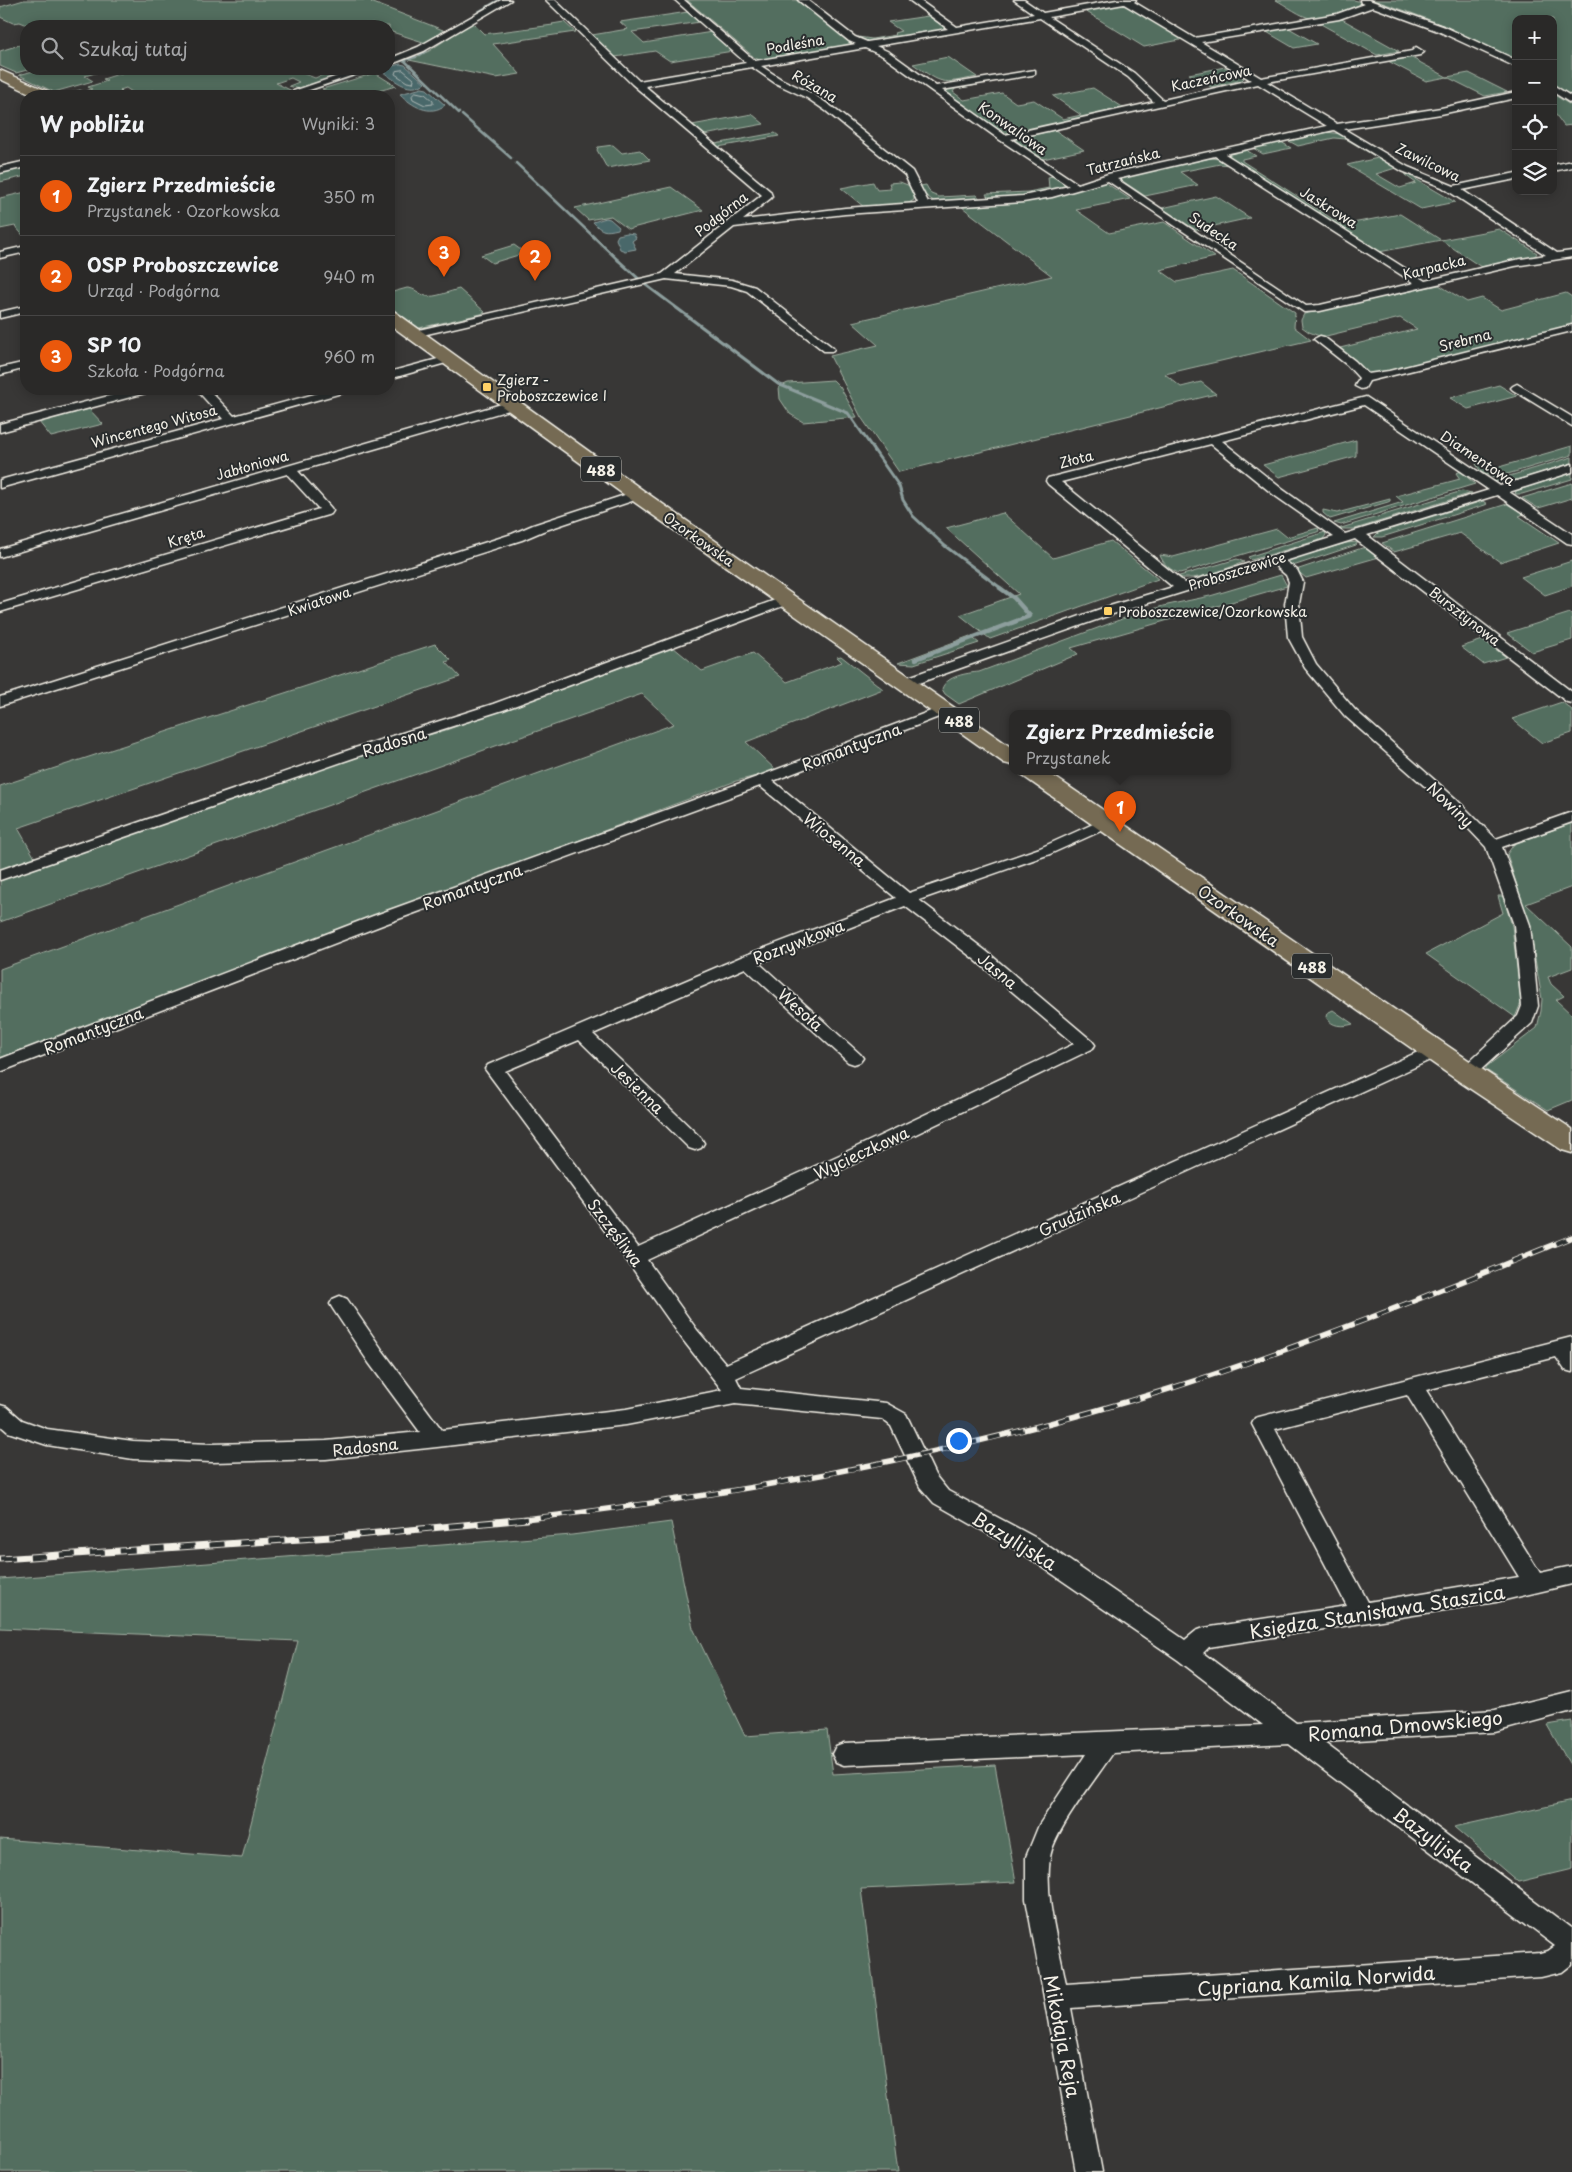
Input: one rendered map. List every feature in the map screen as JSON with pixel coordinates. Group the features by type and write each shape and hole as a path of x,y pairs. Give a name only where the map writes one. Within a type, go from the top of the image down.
{"main road":[{"path":"0,74 34,90"},
{"name":"Ozorkowska","path":"395,320 637,495 1009,756"},
{"name":"Ozorkowska","path":"1037,775 1468,1074 1572,1142"}],"street":[{"path":"395,60 432,45 507,0"},
{"name":"Podgórna","path":"414,334 666,276 767,196 766,193 638,84 550,0"},
{"name":"Różana","path":"679,0 754,65 778,81 810,96 829,109 909,173 925,206"},
{"name":"Konwaliowa","path":"802,0 852,39 886,54 1003,138 1077,187"},
{"path":"913,0 957,30"},
{"path":"1018,0 1131,75 1161,103"},
{"path":"1127,0 1261,81"},
{"name":"Podleśna","path":"638,84 1127,0"},
{"path":"1361,0 1409,16 1477,43 1512,62"},
{"path":"1193,41 1339,16 1351,10 1374,4"},
{"name":"Kaczeńcowa","path":"1003,138 1261,81 1420,52 1416,50"},
{"name":"Konwaliowa","path":"935,89 1032,72"},
{"path":"302,90 348,75"},
{"name":"Zawilcowa","path":"1261,81 1405,168 1452,189 1556,257"},
{"path":"1557,91 1572,101"},
{"name":"Tatrzańska","path":"734,224 845,211 1023,199 1052,194 1108,177 1336,127 1441,111 1512,96"},
{"name":"Jaskrowa","path":"1218,154 1424,285"},
{"path":"1557,167 1572,164"},
{"path":"0,170 20,165"},
{"name":"Sudecka","path":"1108,177 1304,309"},
{"path":"1452,189 1512,177"},
{"path":"0,255 20,250"},
{"name":"Karpacka","path":"1304,309 1320,308 1514,263 1572,254"},
{"path":"666,276 732,283 751,289 828,349"},
{"path":"0,315 20,310"},
{"name":"Srebrna","path":"1365,378 1389,374 1572,328"},
{"path":"1320,339 1351,363 1365,378 1361,385 1366,401"},
{"path":"395,374 449,359"},
{"path":"0,372 20,367"},
{"path":"1517,388 1572,422"},
{"path":"0,428 126,395"},
{"path":"208,395 232,421"},
{"name":"Wincentego Witosa","path":"0,484 324,395"},
{"name":"Złota","path":"1182,587 1052,481 1366,401"},
{"name":"Diamentowa","path":"1366,401 1572,540"},
{"name":"Jabłoniowa","path":"0,553 512,405"},
{"path":"1214,441 1278,492 1343,538"},
{"name":"Proboszczewice","path":"905,682 1182,587 1572,468"},
{"name":"Kręta","path":"0,608 327,511 290,470"},
{"name":"Kwiatowa","path":"0,702 517,538 538,528 637,495"},
{"name":"Bursztynowa","path":"1357,534 1572,699"},
{"name":"Nowiny","path":"1275,559 1292,574 1296,582 1292,604 1295,637 1310,665 1350,714 1451,802 1493,845 1522,926 1530,1006 1526,1019 1468,1074"},
{"name":"Radosna","path":"0,875 360,751 489,710 786,600"},
{"name":"Romantyczna","path":"0,1066 379,920 762,780 944,710"},
{"name":"Wiosenna","path":"762,780 857,856 907,899"},
{"path":"1493,845 1572,816"},
{"name":"Rozrywkowa","path":"494,1069 747,961 907,899 1046,851 1107,823"},
{"name":"Jasna","path":"907,899 980,955 1086,1045"},
{"name":"Wesoła","path":"747,961 854,1058"},
{"name":"Jesienna","path":"581,1032 695,1142"},
{"name":"Wycieczkowa","path":"635,1257 852,1157 1086,1045"},
{"name":"Grudzińska","path":"722,1375 1435,1051"},
{"name":"Szczęśliwa","path":"494,1069 635,1257 690,1335 722,1375 735,1396"},
{"path":"340,1304 376,1357 437,1439"},
{"path":"1362,1612 1262,1424 1568,1352"},
{"path":"1413,1387 1535,1584"},
{"name":"Radosna","path":"0,1413 15,1426 47,1437 133,1450 212,1454 307,1450 437,1439 626,1417 735,1396"},
{"name":"Bazylijska","path":"735,1396 886,1411 899,1420 927,1482 941,1497 1030,1546 1186,1653 1296,1734 1572,1944"},
{"name":"Księdza Stanisława Staszica","path":"1186,1653 1204,1638 1496,1592 1572,1575"},
{"name":"Romana Dmowskiego","path":"1296,1734 1495,1721 1572,1701"},
{"path":"844,1754 1296,1734"},
{"name":"Mikołaja Reja","path":"1089,2172 1038,1899 1038,1857 1052,1826 1108,1742"},
{"name":"Cypriana Kamila Norwida","path":"1056,1997 1541,1965 1553,1962 1572,1948"}],"green space":[{"path":"24,0 377,0 371,2 443,30 426,43 395,33 395,20 20,20 20,22 13,23 0,17 0,7"},
{"path":"687,0 797,0 852,42 852,45 764,62 755,58"},
{"path":"1276,0 1354,0 1365,3 1331,15 1311,18"},
{"path":"1373,0 1572,0 1572,98 1557,88 1557,15 1512,15 1512,59 1482,43 1410,12"},
{"path":"1120,5 1127,6 1181,38 1180,40 1144,47 1085,11"},
{"path":"688,12 700,22 632,32 644,43 712,32 733,51 670,61 655,51 615,57 592,35 628,29 620,22"},
{"path":"928,16 947,29 945,31 869,43 858,37 872,39 896,35 894,33 901,31 888,22"},
{"path":"1340,18 1399,51 1377,55 1317,22"},
{"path":"472,22 484,34 564,22 575,32 493,44 520,74 496,78 409,60 429,51"},
{"path":"1287,27 1317,44 1294,48 1265,31"},
{"path":"20,45 20,72 16,73 0,66 0,51"},
{"path":"948,57 977,77 949,82 943,81 931,76 913,64"},
{"path":"1410,57 1447,77 1426,81 1388,61"},
{"path":"1225,67 1244,78 1211,87 1189,74"},
{"path":"1469,73 1507,92 1485,96 1447,77"},
{"path":"19,75 88,75 85,76 93,81 61,90 50,90"},
{"path":"116,75 307,75 315,78 322,75 332,75 336,77 299,89 289,86 299,82 291,78 276,83 290,90 129,90 126,88 120,90 89,90 92,89 88,87 107,81 103,79"},
{"path":"368,75 378,75 396,86 382,90 322,89"},
{"path":"978,85 955,89 953,92 964,100 1002,93 1016,103 1034,100 1063,119 1081,115 1053,96 1093,88 1124,108 1015,133 1002,132 946,93 949,88"},
{"path":"1557,97 1572,106 1572,125 1564,126 1557,116"},
{"path":"752,114 764,124 704,135 692,125"},
{"path":"1055,130 1084,150 1043,159 1014,139"},
{"path":"1327,132 1341,134 1399,167 1376,174 1400,188 1416,183 1405,175 1407,174 1455,202 1421,209 1347,165 1378,158 1346,139 1334,138 1298,146 1289,141"},
{"path":"775,133 779,136 718,147 715,144"},
{"path":"1281,142 1291,148 1263,154 1253,148"},
{"path":"613,145 622,153 640,150 650,160 607,168 597,150 598,147"},
{"path":"1246,150 1256,156 1242,159 1242,161 1342,225 1400,214 1441,240 1379,252 1229,157 1229,154"},
{"path":"1210,158 1219,159 1229,165 1220,164 1180,172 1198,185 1145,196 1121,180 1124,177"},
{"path":"20,168 20,177 0,182 0,173"},
{"path":"1053,176 1066,184 1066,187 1032,195 989,199 986,194 1028,192 1049,188 1048,177"},
{"path":"873,182 877,190 891,189 889,183 900,182 910,186 914,200 905,205 864,207 841,188"},
{"path":"1099,182 1106,183 1130,199 1076,210 1109,233 1164,222 1215,257 1160,270 1177,282 1233,270 1295,313 1294,327 1311,340 1165,374 1181,387 1201,382 1216,394 899,472 861,417 830,356 878,345 852,322 1052,276 962,207 1011,203 1056,196"},
{"path":"926,185 931,194 939,197 977,195 981,200 935,202 925,195 920,186"},
{"path":"671,187 703,210 628,229 611,216 588,220 575,208"},
{"path":"20,193 20,232 15,226 0,229 0,198"},
{"path":"1216,196 1250,218 1196,230 1162,208"},
{"path":"1499,229 1537,253 1535,256 1481,267 1441,240"},
{"path":"514,245 525,253 492,263 481,255"},
{"path":"1439,285 1467,302 1482,298 1501,310 1566,293 1572,297 1572,325 1386,372 1370,374 1364,371 1340,348 1417,329 1400,318 1322,337 1302,327 1301,320 1304,314"},
{"path":"407,288 430,296 459,289 485,312 419,328 395,310 395,291"},
{"path":"833,380 840,387 857,417 803,422 790,414 780,399 779,387 788,383"},
{"path":"1499,385 1517,396 1468,409 1450,398"},
{"path":"89,409 103,424 51,437 39,422"},
{"path":"1356,440 1356,456 1279,477 1263,465"},
{"path":"1572,446 1572,455 1494,478 1481,472 1476,464 1477,462 1492,469"},
{"path":"1572,457 1572,463 1506,483 1493,481"},
{"path":"1462,471 1469,475 1467,477 1475,484 1341,525 1334,523 1403,502 1396,496 1460,479 1456,473"},
{"path":"1572,473 1572,479 1522,494 1515,494 1516,491"},
{"path":"1572,483 1572,498 1542,507 1538,508 1522,498"},
{"path":"1462,491 1472,493 1355,529 1338,529"},
{"path":"1390,499 1388,502 1330,519 1323,513 1323,510 1337,513"},
{"path":"1483,501 1487,504 1382,537 1374,537 1378,533"},
{"path":"1507,504 1524,514 1519,516 1559,543 1500,562 1460,533 1394,552 1382,543"},
{"path":"1003,513 1053,558 1111,541 1158,579 990,639 960,615 1019,594 946,528"},
{"path":"1318,528 1319,531 1317,532 1180,573 1168,567 1160,555 1173,557 1277,529 1287,537"},
{"path":"1325,532 1326,535 1323,539 1251,560 1248,557"},
{"path":"1358,542 1356,545 1296,565 1288,565 1287,563 1292,559 1346,543"},
{"path":"1365,547 1379,557 1306,578 1296,570"},
{"path":"1237,559 1244,562 1193,578 1176,577"},
{"path":"1572,561 1572,586 1545,595 1521,577"},
{"path":"1281,575 1287,586 1071,648 1078,654 959,704 945,694 942,689 948,681 957,676 979,672 1130,616 1163,606 1210,596"},
{"path":"1570,613 1572,615 1572,640 1532,652 1507,633"},
{"path":"970,636 979,643 914,664 898,663"},
{"path":"1483,640 1506,657 1483,664 1461,647"},
{"path":"435,644 451,660 446,662 460,677 18,828 35,858 0,870 0,786"},
{"path":"673,647 702,671 753,653 787,682 842,662 837,657 841,656 883,689 746,742 777,771 736,781 0,1059 0,969 674,724 642,694 0,922 0,879 360,755 446,730"},
{"path":"1562,702 1572,710 1572,733 1542,743 1512,719"},
{"path":"1572,823 1572,887 1526,904 1572,947 1572,968 1548,977 1551,984 1564,996 1556,1000 1572,1015 1572,1100 1548,1110 1486,1070 1486,1067 1537,1028 1541,1011 1542,999 1529,924 1507,854 1514,844"},
{"path":"1498,896 1503,896 1512,926 1521,1003 1515,1017 1426,954 1503,913"},
{"path":"1333,1010 1353,1024 1341,1026 1331,1023 1326,1017 1327,1013"},
{"path":"671,1522 693,1628 745,1736 827,1730 833,1774 995,1765 1016,1882 861,1889 898,2172 0,2172 0,1839 242,1858 298,1641 0,1628 0,1579 572,1535"},
{"path":"1572,1721 1572,1768 1547,1725"},
{"path":"1572,1801 1572,1869 1518,1882 1454,1827"}],"water":[{"path":"395,65 405,65 425,83 414,87 403,85 388,75 395,75"},
{"path":"422,88 427,89 445,105 433,110 427,110 416,106 400,94"},
{"path":"606,218 619,227 618,229 604,230 593,222"},
{"path":"634,234 636,238 632,241 636,249 625,251 620,249 616,239 618,235"}],"waterway":[{"path":"478,12 499,0"},
{"path":"460,23 474,15"},
{"path":"420,55 426,51"},
{"path":"404,60 416,57"},
{"path":"395,62 404,60"},
{"path":"404,60 459,113"},
{"path":"310,90 356,75"},
{"path":"462,115 511,158"},
{"path":"516,163 619,261"},
{"path":"618,260 639,279"},
{"path":"646,285 778,384 848,413 899,486 903,500 913,516 945,546 1002,589"},
{"path":"916,659 1030,616 1014,598 1000,588"}],"railway":[{"path":"516,1520 681,1499 846,1470 927,1453 1089,1413 1271,1355 1572,1237"},
{"path":"0,1559 346,1536 527,1519"}],"place":[{"name":"SP 10","path":"444,277"},
{"name":"OSP Proboszczewice","path":"535,281"},
{"name":"Zgierz - Proboszczewice I","path":"487,387"},
{"name":"Proboszczewice/Ozorkowska","path":"1108,611"},
{"name":"Zgierz Przedmieście","path":"1120,832"}]}
